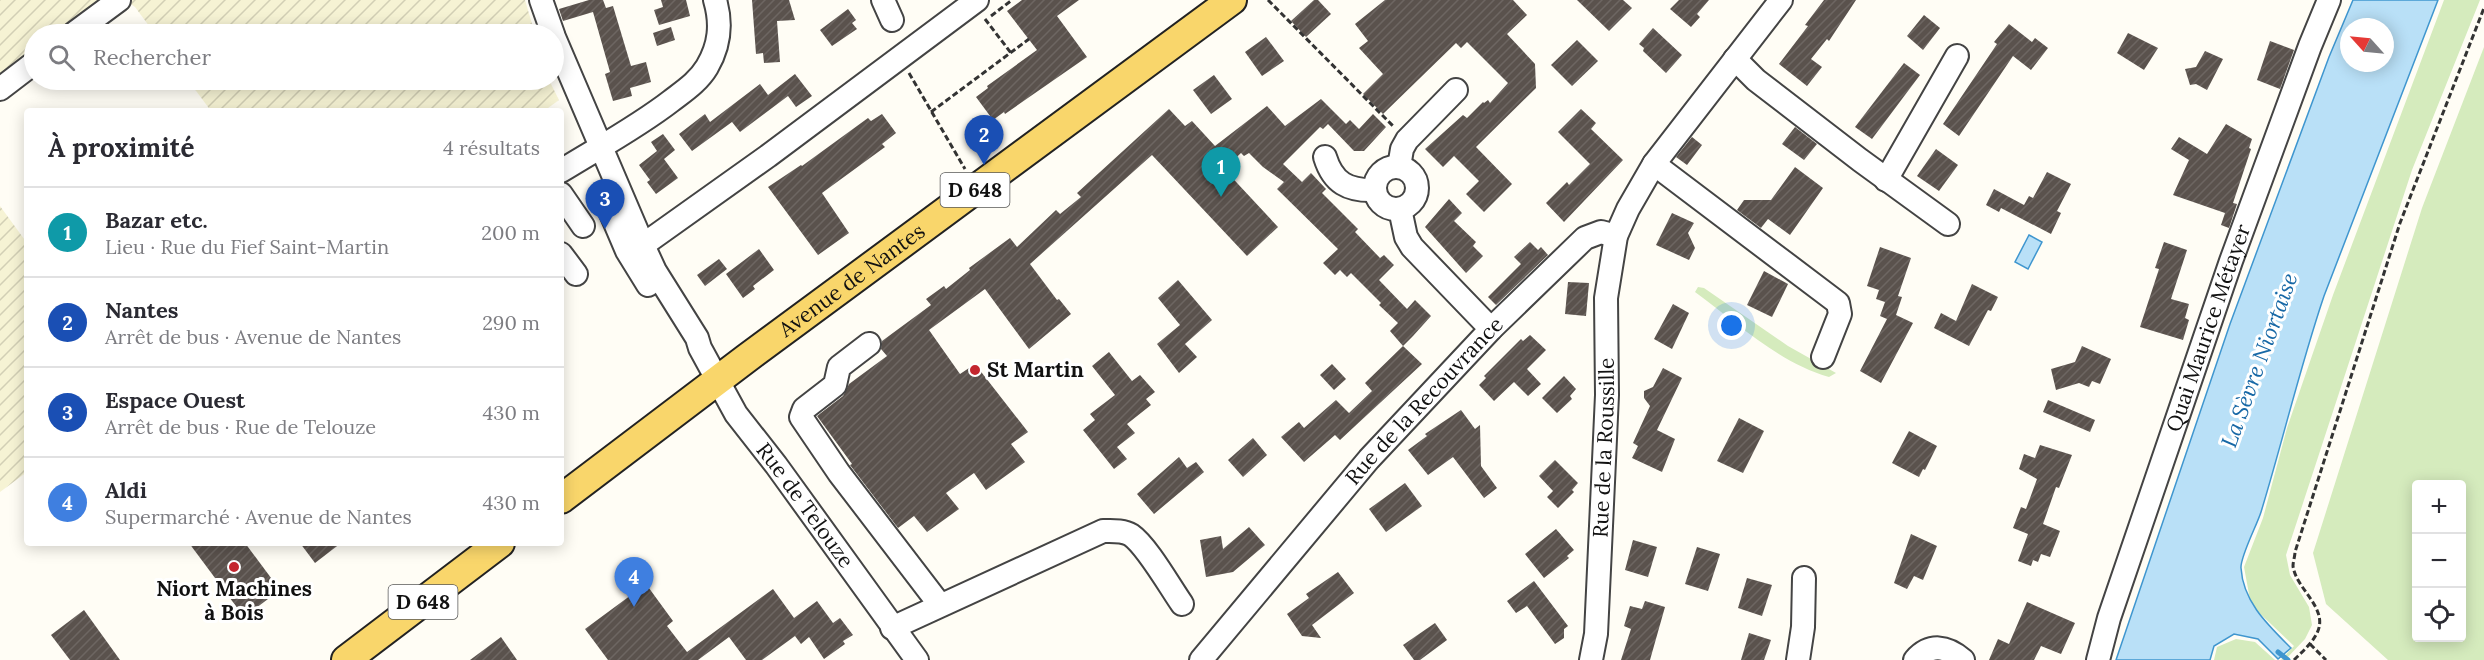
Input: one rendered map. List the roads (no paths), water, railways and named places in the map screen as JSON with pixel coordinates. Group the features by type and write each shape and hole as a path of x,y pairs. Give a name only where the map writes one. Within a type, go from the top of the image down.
{"main road":[{"name":"Avenue de Nantes","path":"564,497 1232,0"},
{"name":"D 648","path":"346,660 496,546"}],"street":[{"path":"87,24 119,0"},
{"name":"Rue de Telouze","path":"541,0 549,24"},
{"path":"564,169 636,127 695,83 707,68 718,43 719,31 714,0"},
{"path":"643,245 977,0"},
{"path":"1616,236 1628,209 1654,164 1781,0"},
{"name":"Quai Maurice Métayer","path":"2098,660 2109,618 2231,261 2310,45 2330,0"},
{"path":"1886,180 1958,56"},
{"path":"1736,59 1756,80 1886,180 1948,224"},
{"path":"0,89 24,71"},
{"name":"Rue de Telouze","path":"564,76 600,147 655,271 697,338 699,348 736,414 776,465 917,660"},
{"path":"1400,167 1402,149 1407,140 1456,90"},
{"name":"Rue de Telouze","path":"600,147 600,188 627,251 684,338 699,348"},
{"path":"1325,157 1329,170 1343,184 1355,190 1375,190"},
{"path":"1654,164 1838,303 1840,314 1823,357"},
{"path":"1400,167 1415,178 1417,191 1411,203 1400,209 1386,207 1380,203 1375,190 1378,177 1387,169 1400,167"},
{"path":"564,198 583,226"},
{"path":"1400,209 1406,237 1412,247 1491,329"},
{"name":"Rue de la Recouvrance","path":"1201,660 1369,459 1491,329 1586,238 1601,232 1616,236"},
{"name":"Rue de la Roussille","path":"1591,660 1596,634 1607,395 1606,298 1616,236"},
{"path":"564,258 576,274"},
{"path":"869,344 839,367 835,385 804,409 801,417 839,473 939,605"},
{"path":"892,628 1103,531 1117,531 1131,535 1142,546 1182,604"},
{"path":"1798,660 1803,627 1804,578"},
{"path":"1915,660 1923,651 1937,648 1949,649 1963,660"}],"water":[{"name":"La Sèvre Niortaise","path":"2353,0 2438,0 2324,296 2261,512 2241,563 2246,592 2266,622 2291,648 2278,659 2258,639 2234,634 2214,646 2210,660 2116,660 2230,324 2340,31 2340,72 2394,72 2394,18 2345,18"},
{"path":"2029,235 2042,242 2028,269 2015,262"}],"waterway":[{"path":"2278,652 2288,660"}],"place":[{"name":"Nantes","path":"984,165"},
{"name":"Bazar etc.","path":"1221,197"},
{"name":"Espace Ouest","path":"605,229"},
{"name":"St Martin","path":"975,370"},
{"name":"Niort Machines à Bois","path":"234,567"},
{"name":"Aldi","path":"634,607"}]}
